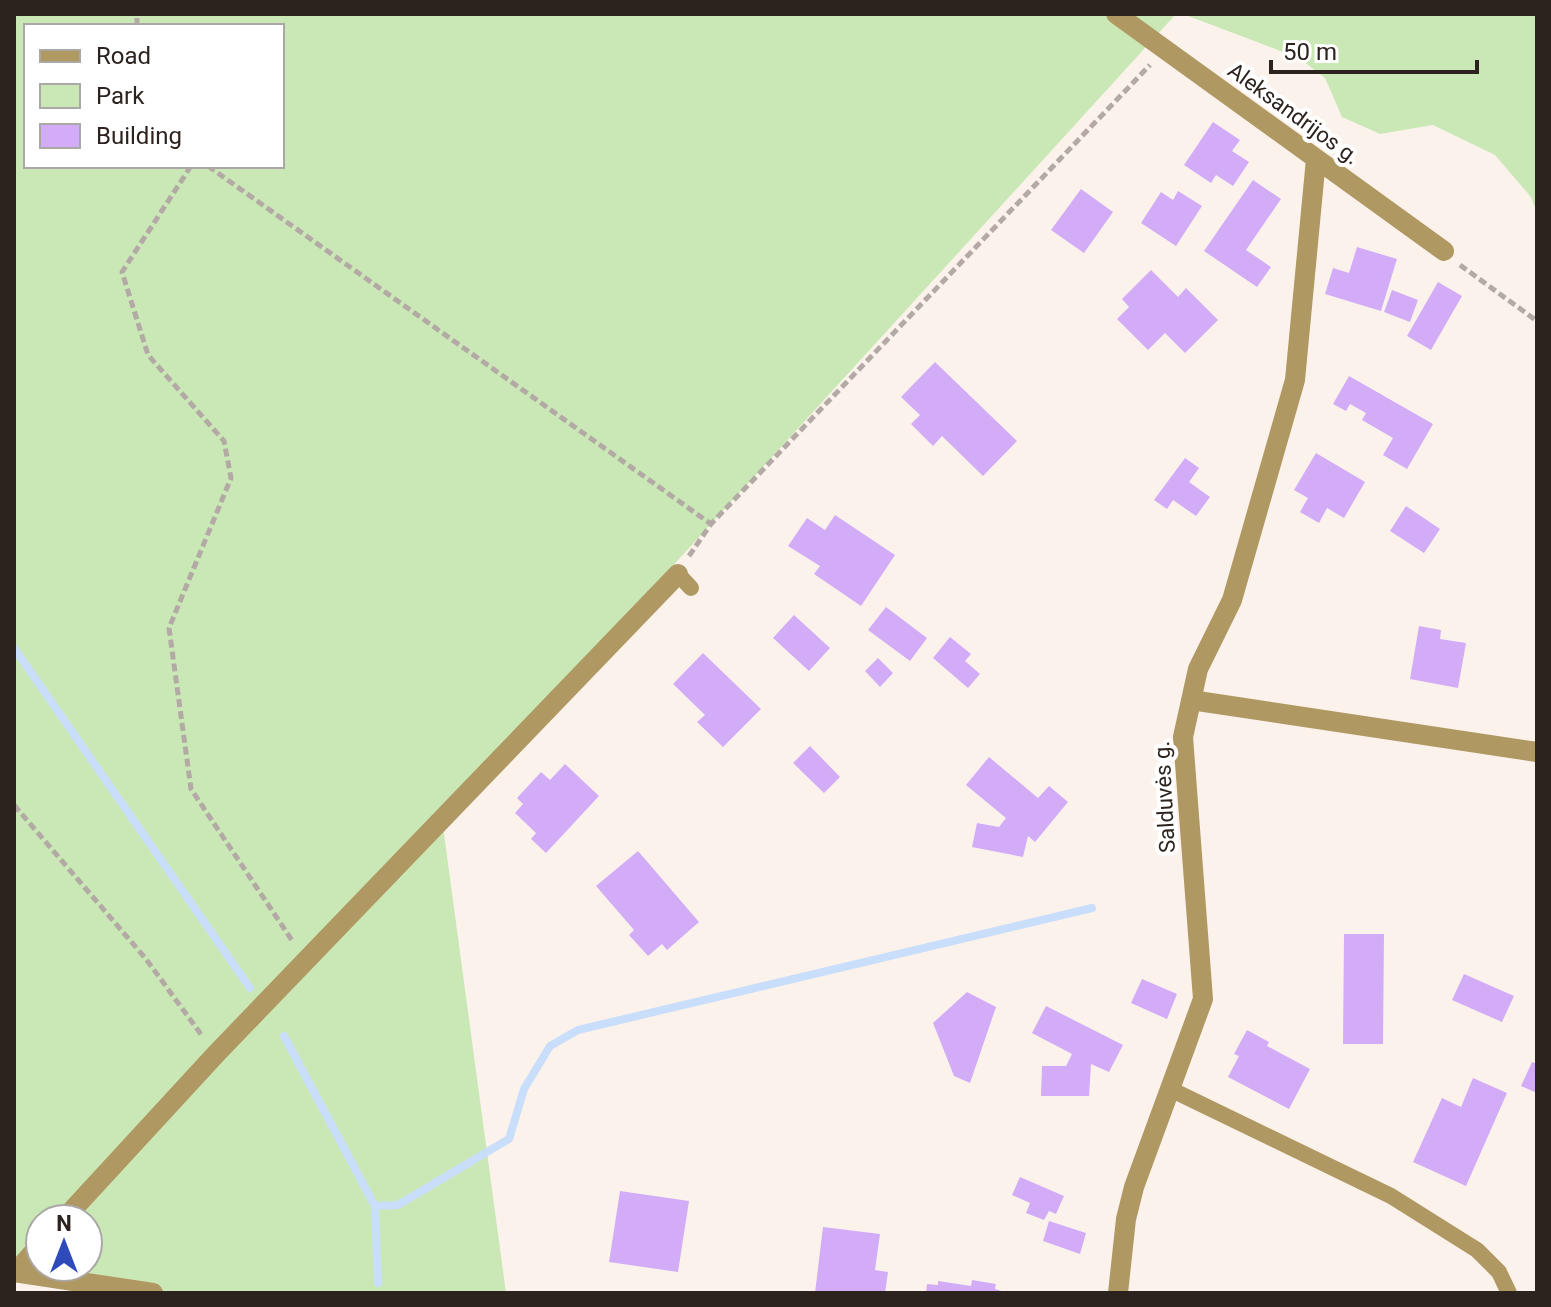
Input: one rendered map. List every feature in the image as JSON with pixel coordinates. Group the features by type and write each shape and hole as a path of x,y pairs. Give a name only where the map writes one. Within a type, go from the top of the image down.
{"street":[{"name":"Aleksandrijos g.","path":"1116,14 1444,251"},
{"name":"Salduvės g.","path":"1118,1293 1131,1197 1203,999 1183,737 1198,669 1232,600 1295,380 1316,159"},
{"path":"79,1203 306,960 685,581"},
{"path":"1191,700 1537,752"},
{"path":"15,1272 153,1293"}],"lane":[{"path":"1170,1089 1391,1196 1477,1250 1499,1272 1509,1293"}],"path":[{"path":"685,581 711,524 1164,50"},
{"path":"190,168 122,272 148,355 224,441 231,478 169,628 191,789 306,960"},
{"path":"211,168 711,524"},
{"path":"1444,251 1537,321"},
{"path":"14,805 146,959 216,1054"}],"green space":[{"path":"14,14 1176,14 442,819 506,1293 148,1293 84,1283 104,1283 104,1203 24,1203 24,1274 14,1272"},
{"path":"1183,14 1537,14 1537,213 1531,197 1495,155 1433,125 1380,134 1342,117 1325,78 1299,58"}],"building":[{"path":"1213,122 1240,140 1232,151 1249,162 1233,186 1216,175 1211,183 1184,165"},
{"path":"1253,180 1281,199 1246,250 1271,267 1257,287 1204,251"},
{"path":"1081,189 1113,212 1084,253 1051,230"},
{"path":"1178,191 1202,206 1176,246 1141,223 1161,192 1173,200"},
{"path":"1357,247 1397,259 1381,311 1325,294 1333,268 1349,273"},
{"path":"1151,270 1178,297 1186,288 1218,320 1185,353 1165,333 1148,350 1117,319 1129,307 1122,299"},
{"path":"1438,282 1462,296 1431,350 1407,336"},
{"path":"1392,290 1418,300 1410,322 1384,312"},
{"path":"935,362 1017,441 983,476 942,436 933,446 911,424 920,415 901,397"},
{"path":"1349,376 1433,424 1407,469 1383,455 1393,438 1362,420 1366,413 1350,404 1346,411 1333,404"},
{"path":"1316,453 1365,482 1344,518 1327,508 1319,523 1300,512 1308,498 1294,490"},
{"path":"1185,458 1199,468 1189,482 1210,497 1196,516 1173,500 1167,509 1154,500"},
{"path":"1406,506 1440,529 1424,553 1390,531"},
{"path":"835,515 895,555 861,606 814,574 820,566 788,546 807,518 825,530"},
{"path":"886,607 927,638 910,661 868,630"},
{"path":"794,615 830,648 809,671 773,638"},
{"path":"1419,626 1441,630 1440,639 1466,643 1458,688 1410,679"},
{"path":"950,637 971,654 965,661 980,674 968,688 933,658"},
{"path":"703,653 761,709 723,747 697,722 705,715 673,684"},
{"path":"878,658 893,673 880,687 865,671"},
{"path":"810,746 840,777 824,793 793,763"},
{"path":"989,757 1038,798 1049,786 1068,802 1035,842 1028,836 1023,857 972,847 977,823 999,827 1006,818 966,785"},
{"path":"565,764 599,796 546,853 531,839 536,833 515,813 523,804 517,798 541,772 550,780"},
{"path":"638,851 699,922 667,950 662,944 648,956 629,935 634,930 596,886"},
{"path":"1344,934 1384,934 1383,1044 1343,1044"},
{"path":"1464,974 1514,996 1502,1022 1452,1000"},
{"path":"1142,979 1177,994 1167,1019 1131,1003"},
{"path":"967,992 996,1007 970,1083 954,1076 933,1023"},
{"path":"1046,1006 1123,1045 1109,1072 1091,1064 1089,1096 1041,1096 1042,1066 1066,1066 1072,1054 1032,1033"},
{"path":"1247,1030 1269,1042 1267,1046 1310,1069 1289,1109 1228,1077 1239,1056 1234,1054"},
{"path":"1532,1062 1537,1064 1537,1093 1521,1086"},
{"path":"1473,1078 1507,1093 1466,1186 1413,1162 1442,1098 1461,1107"},
{"path":"1020,1177 1064,1196 1056,1214 1049,1211 1044,1220 1026,1213 1030,1203 1012,1195"},
{"path":"620,1191 689,1201 678,1272 609,1262"},
{"path":"1049,1221 1086,1233 1080,1254 1043,1241"},
{"path":"823,1227 880,1234 875,1270 888,1272 885,1293 815,1293"},
{"path":"972,1280 996,1284 995,1289 1008,1293 926,1293 927,1284 938,1285 938,1281 971,1286"}],"waterway":[{"path":"14,648 250,988"},
{"path":"375,1206 398,1205 509,1139 524,1089 550,1046 578,1030 1092,908"},
{"path":"284,1036 375,1206 378,1283"}]}
